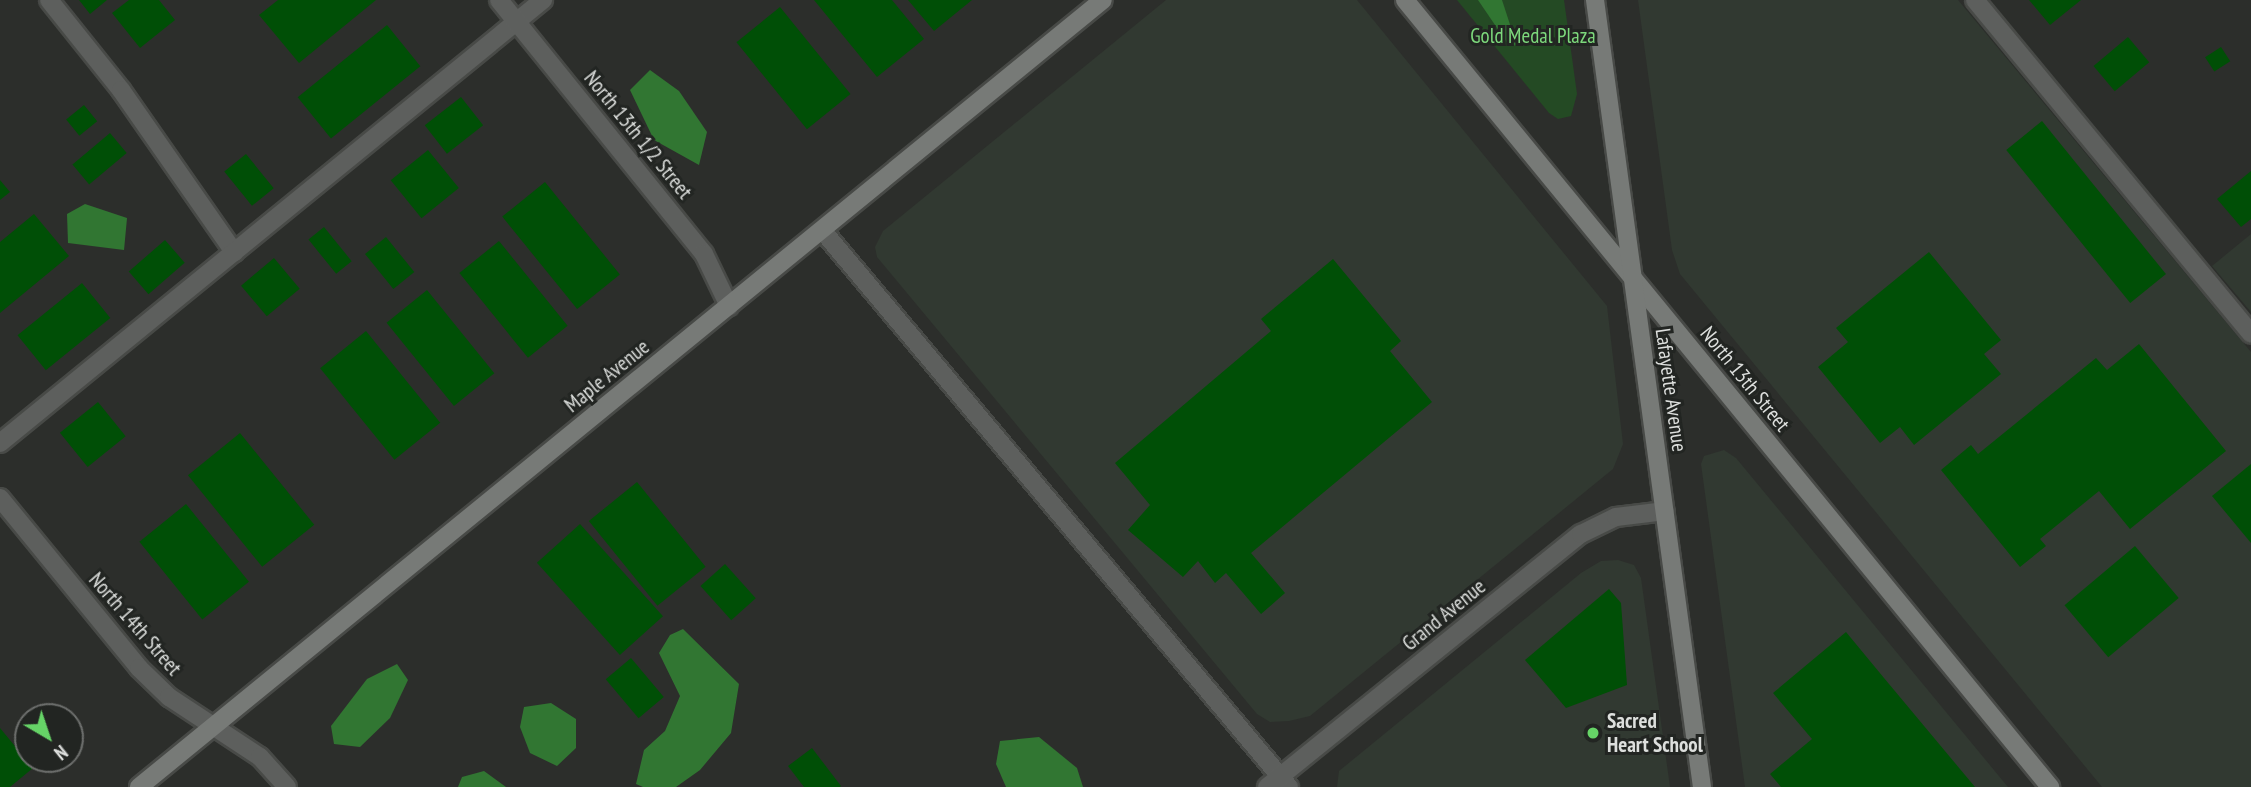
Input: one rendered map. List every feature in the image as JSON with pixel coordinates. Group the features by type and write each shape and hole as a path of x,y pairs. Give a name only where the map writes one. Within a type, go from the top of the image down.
{"main road":[{"name":"Maple Avenue","path":"139,787 1103,0"},
{"name":"North 13th Street","path":"1405,0 2050,787"},
{"name":"Lafayette Avenue","path":"1595,0 1702,787"}],"street":[{"path":"49,0 121,90 233,252"},
{"name":"North 13th 1/2 Street","path":"499,0 704,254 729,306"},
{"path":"0,443 543,0"},
{"path":"1975,0 2251,334"},
{"path":"822,230 1278,784"},
{"name":"North 14th Street","path":"0,498 139,668 169,697 260,757 287,787"},
{"name":"Grand Avenue","path":"1278,784 1581,534 1616,517 1665,511"}],"shaded area":[{"path":"1166,0 1357,0 1607,306 1623,444 1613,469 1310,716 1289,721 1270,722 1257,714 877,257 875,247 883,231"},
{"path":"1638,0 1958,0 2251,352 2251,787 2102,787 1680,274 1672,250"},
{"path":"2251,234 2251,312 2212,266"},
{"path":"1724,450 1736,458 2008,787 1745,787 1701,464 1704,456"},
{"path":"1618,560 1634,565 1641,578 1670,787 1337,787 1339,771 1581,573 1601,561"}],"green space":[{"name":"Gold Medal Plaza","path":"1457,0 1564,0 1577,94 1571,116 1558,119 1549,113"},
{"path":"1478,0 1502,0 1517,46 1508,44"},
{"path":"650,70 679,91 707,132 699,165 654,140 630,90"},
{"path":"85,204 127,218 124,250 68,243 67,214"},
{"path":"683,629 739,684 731,733 700,770 676,787 643,787 636,784 644,750 665,731 680,696 659,653 670,635"},
{"path":"397,664 408,680 390,718 360,747 334,744 331,726 367,679"},
{"path":"551,703 576,719 576,748 557,766 530,753 520,727 524,707"},
{"path":"1039,737 1077,768 1083,787 1006,787 996,764 1000,741"},
{"path":"484,771 506,787 458,787 462,777"}],"building":[{"path":"79,0 107,0 90,14"},
{"path":"129,0 159,0 175,20 140,48 112,13"},
{"path":"278,0 376,0 299,63 259,15"},
{"path":"814,0 892,0 924,39 877,77"},
{"path":"908,0 972,0 934,31"},
{"path":"2029,0 2081,0 2050,25"},
{"path":"780,7 850,94 807,129 736,42"},
{"path":"387,25 420,66 331,139 298,97"},
{"path":"2128,37 2149,62 2115,91 2094,66"},
{"path":"2221,47 2230,61 2214,72 2205,57"},
{"path":"461,97 483,125 447,154 425,125"},
{"path":"84,105 97,121 79,136 66,119"},
{"path":"2042,121 2166,274 2130,303 2006,150"},
{"path":"110,133 127,153 89,184 72,164"},
{"path":"428,150 459,188 422,218 391,180"},
{"path":"246,154 274,188 252,206 224,172"},
{"path":"2251,171 2251,219 2241,227 2217,199"},
{"path":"0,180 10,192 0,200"},
{"path":"545,182 620,274 577,309 502,217"},
{"path":"34,214 69,256 0,313 0,242"},
{"path":"324,227 352,261 336,274 308,240"},
{"path":"386,237 414,272 393,289 365,254"},
{"path":"165,240 185,263 148,294 129,271"},
{"path":"499,241 568,326 528,358 459,273"},
{"path":"1929,252 2001,340 1984,354 2001,374 1914,445 1900,427 1880,443 1818,367 1848,342 1836,328"},
{"path":"274,258 300,289 267,316 241,286"},
{"path":"1333,259 1401,341 1390,351 1432,402 1251,553 1285,593 1261,614 1226,573 1215,583 1198,561 1183,577 1128,530 1150,505 1115,463 1271,331 1261,319"},
{"path":"82,283 110,318 46,370 17,335"},
{"path":"427,290 494,373 454,406 387,323"},
{"path":"366,331 440,423 394,460 320,368"},
{"path":"2139,344 2226,451 2130,529 2099,491 2040,539 2046,546 2020,567 1941,470 1971,445 1978,454 2096,358 2107,370"},
{"path":"98,402 126,436 88,467 60,433"},
{"path":"240,433 314,525 262,567 188,475"},
{"path":"2251,464 2251,543 2212,496"},
{"path":"637,482 706,567 657,606 589,521"},
{"path":"186,504 249,582 202,619 139,542"},
{"path":"580,524 663,616 620,655 537,563"},
{"path":"2135,546 2179,598 2108,657 2065,605"},
{"path":"725,564 756,598 731,620 700,586"},
{"path":"1609,589 1621,603 1627,685 1566,708 1525,660"},
{"path":"1846,632 1975,787 1781,787 1770,774 1812,739 1773,693"},
{"path":"631,658 664,697 639,718 606,679"},
{"path":"0,728 14,745 14,773 27,773 10,787 0,787"},
{"path":"812,748 840,787 804,787 788,766"}],"place":[{"name":"Sacred Heart School","path":"1593,733"}]}
